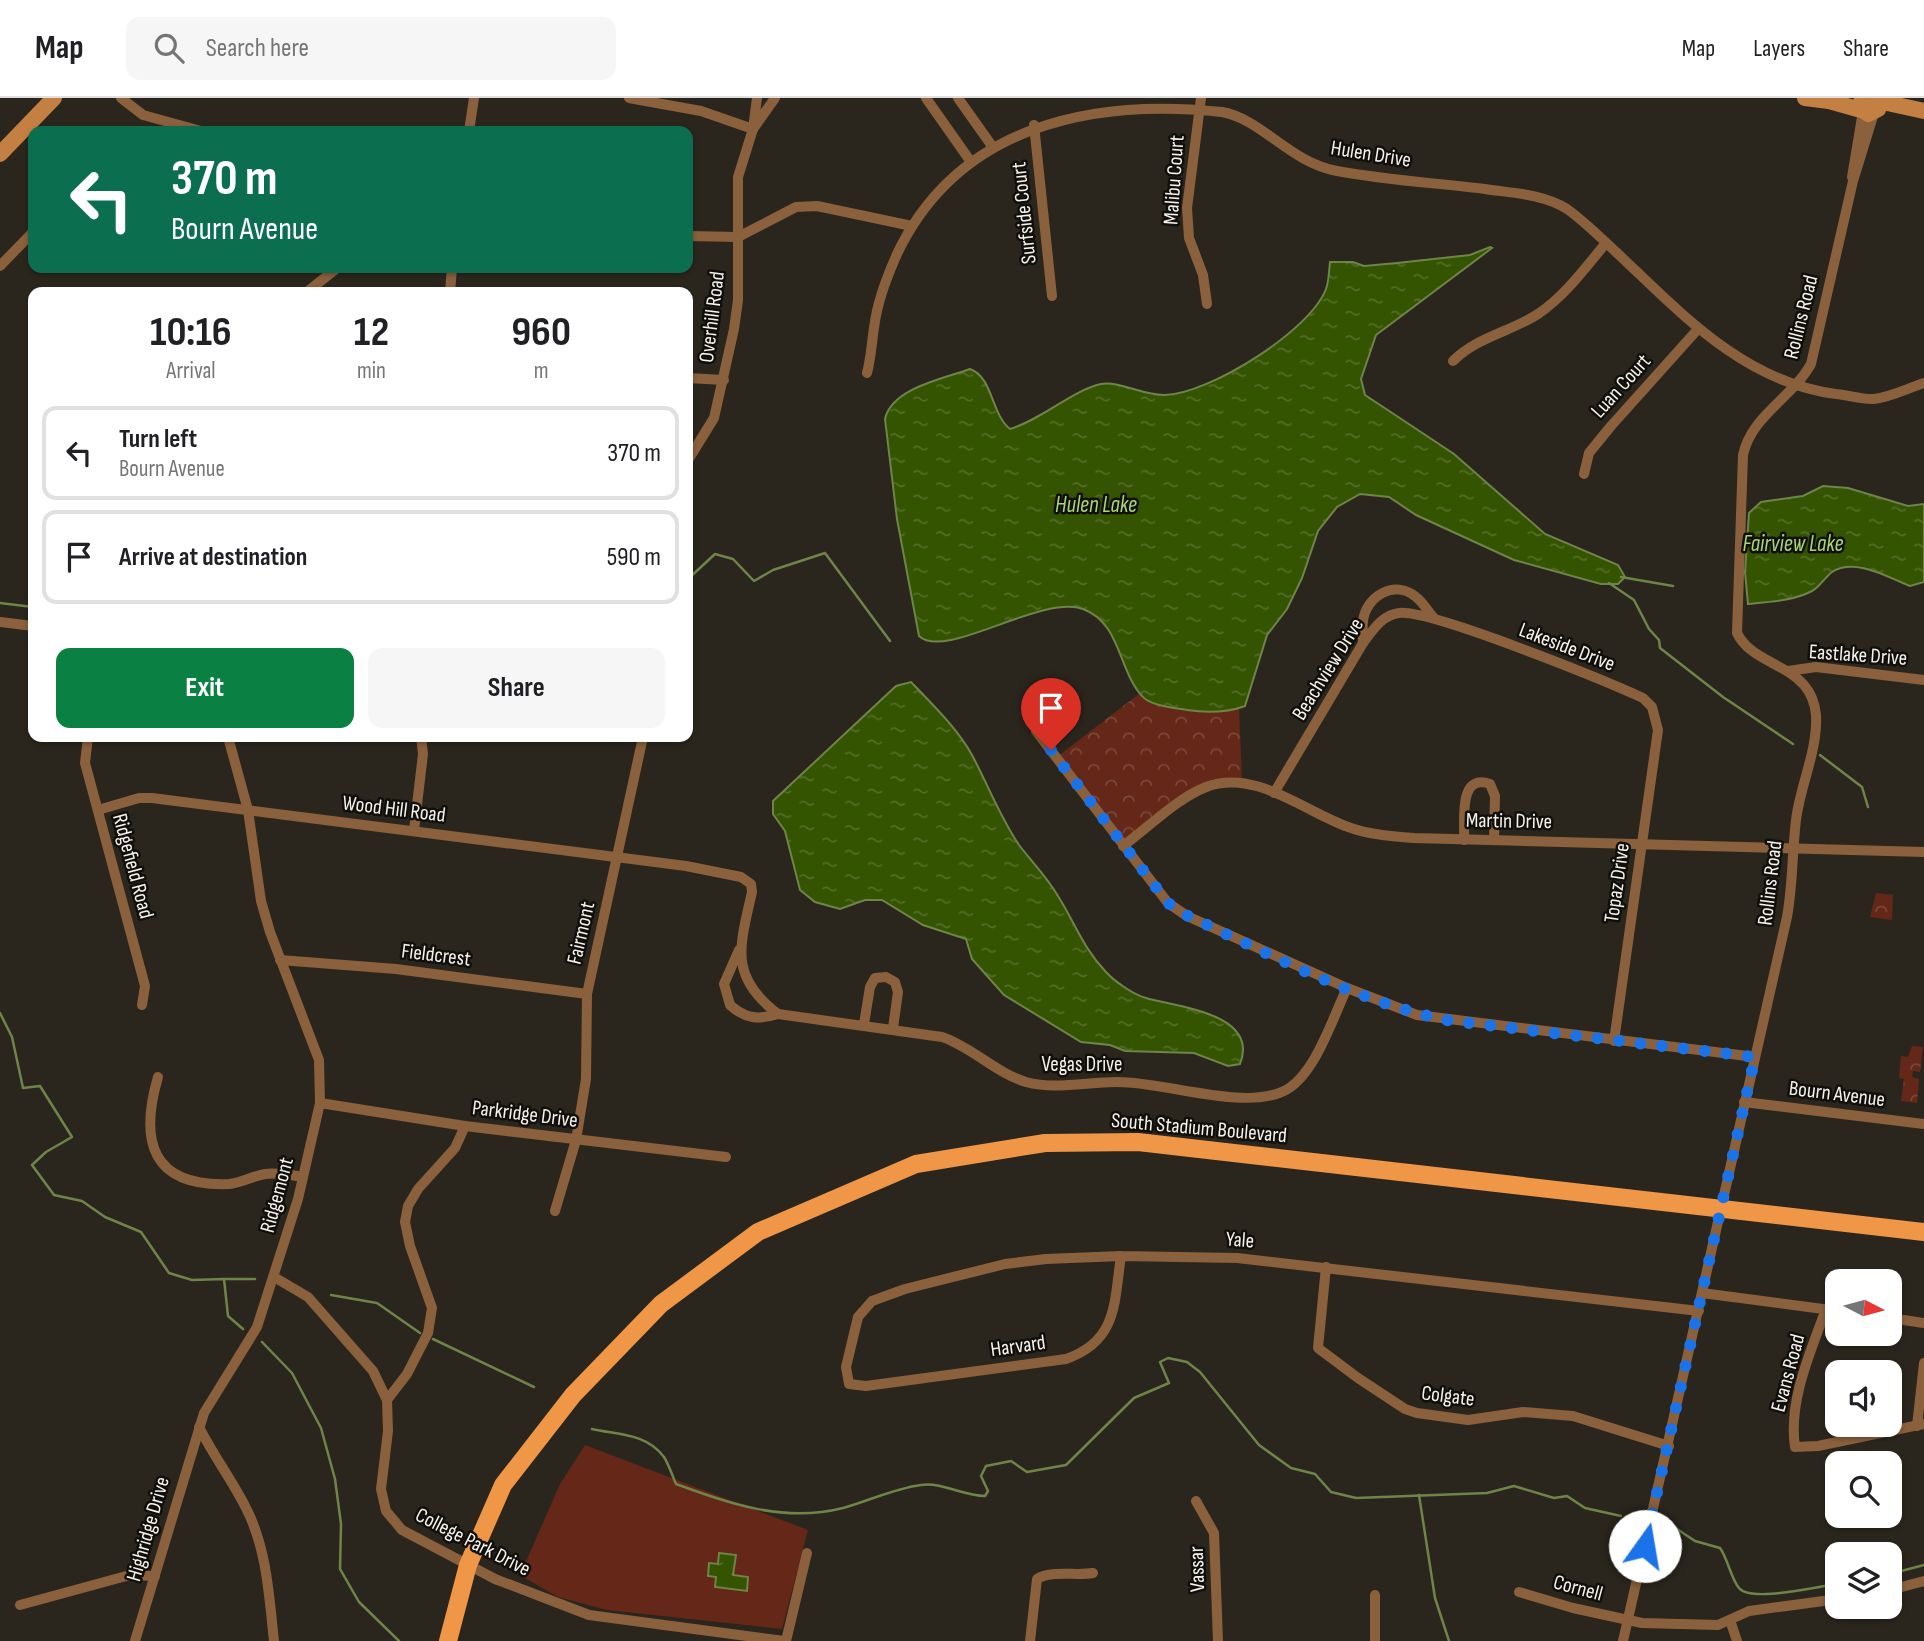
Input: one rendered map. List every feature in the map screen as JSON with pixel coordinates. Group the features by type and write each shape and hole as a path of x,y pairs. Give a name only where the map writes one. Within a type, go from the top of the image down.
{"main road":[{"name":"South Stadium Boulevard","path":"448,1641 468,1565 503,1485 573,1395 661,1304 758,1231 915,1164 1045,1143 1138,1142 1924,1232"}],"street":[{"path":"0,153 54,98"},
{"path":"121,98 143,115 183,126"},
{"path":"470,126 474,98"},
{"path":"629,98 701,111 752,129"},
{"name":"Overhill Road","path":"693,452 714,418 724,380 738,300 738,177 752,129 757,98"},
{"name":"Overhill Road","path":"752,129 775,98"},
{"path":"926,98 971,162"},
{"path":"958,98 992,146"},
{"path":"1805,98 1836,99 1914,114 1923,111"},
{"name":"Hulen Drive","path":"867,373 879,302 912,226 939,190 971,162 992,146 1034,125 1074,111 1121,104 1200,104 1243,119 1302,161 1335,171 1539,198 1566,208 1724,350 1796,386 1874,399 1924,383"},
{"name":"Malibu Court","path":"1200,104 1187,208 1189,238 1203,275 1207,304"},
{"name":"Rollins Road","path":"1623,1641 1787,917 1793,886 1796,819 1815,730 1815,714 1805,686 1788,671 1742,643 1736,625 1743,455 1747,437 1796,386 1811,364 1869,105"},
{"name":"Surfside Court","path":"1034,125 1052,296"},
{"path":"693,236 738,237 796,207 806,206 912,226"},
{"path":"0,266 28,237"},
{"path":"1453,362 1468,346 1540,312 1566,290 1606,243"},
{"path":"313,287 331,273"},
{"name":"Luan Court","path":"1584,474 1589,453 1698,329"},
{"path":"693,378 724,380"},
{"path":"1363,643 1363,620 1368,607 1378,594 1390,589 1404,590 1416,596 1438,620"},
{"name":"Beachview Drive","path":"1274,793 1375,627 1389,615 1403,612 1438,620"},
{"name":"Lakeside Drive","path":"1438,620 1643,698 1652,707 1658,730"},
{"path":"0,622 28,625"},
{"name":"Eastlake Drive","path":"1788,671 1816,667 1924,680"},
{"path":"1029,706 1036,731 1123,846 1168,903 1188,916 1347,988 1417,1015 1755,1057"},
{"name":"Topaz Drive","path":"1614,1041 1658,730"},
{"name":"Ridgefield Road","path":"87,742 85,763 145,986 142,1005"},
{"name":"Ridgemont","path":"199,1427 204,1413 249,1344 274,1278 303,1177 320,1103 319,1060 280,960 261,901 248,810 229,742"},
{"path":"414,830 423,754 422,742"},
{"name":"Fairmont","path":"555,1211 576,1140 586,1079 587,994 642,742"},
{"path":"1464,839 1466,795 1473,783 1481,781 1490,784 1495,796 1494,840"},
{"name":"Martin Drive","path":"1123,846 1188,796 1206,787 1223,783 1243,783 1274,793 1349,828 1372,834 1924,852"},
{"name":"Wood Hill Road","path":"98,810 139,798 414,830 686,866 741,877 751,884 739,950"},
{"path":"739,950 745,975 761,1001 778,1014"},
{"name":"Vegas Drive","path":"739,950 724,984 730,1005 751,1018 764,1019 778,1014 864,1024 962,1043 1024,1081 1048,1085 1118,1082 1245,1098 1266,1096 1285,1090 1302,1077 1347,988"},
{"name":"Fieldcrest","path":"280,960 396,969 587,994"},
{"path":"864,1024 870,987 875,978 886,977 895,982 898,992 893,1028"},
{"path":"158,1077 150,1118 151,1144 154,1154 173,1173 219,1184 233,1184 266,1174 303,1177"},
{"name":"Bourn Avenue","path":"1744,1102 1924,1124"},
{"name":"Parkridge Drive","path":"320,1103 465,1126 726,1157"},
{"path":"387,1400 407,1374 428,1333 432,1308 410,1245 405,1222 408,1206 418,1189 455,1148 465,1126"},
{"name":"Harvard","path":"849,1384 879,1385 1066,1359 1081,1354 1103,1336 1109,1325 1121,1256"},
{"name":"Yale","path":"849,1384 846,1367 858,1317 872,1301 905,1289 1005,1264 1045,1258 1237,1258 1699,1311"},
{"name":"Colgate","path":"1326,1268 1318,1348 1405,1409 1468,1420 1523,1412 1573,1416 1668,1446"},
{"name":"College Park Drive","path":"274,1278 308,1297 373,1371 387,1400 381,1489 386,1511 402,1530 495,1579 589,1615 785,1641"},
{"path":"1702,1293 1825,1309"},
{"path":"1902,1320 1924,1323"},
{"name":"Evans Road","path":"1825,1326 1805,1370 1793,1433 1796,1447 1818,1446 1920,1425"},
{"path":"1920,1425 1924,1363"},
{"path":"199,1427 246,1508 259,1541 266,1568 274,1641"},
{"name":"Highridge Drive","path":"135,1641 199,1427"},
{"name":"Vassar","path":"1196,1501 1214,1533 1217,1641"},
{"path":"785,1641 807,1553"},
{"path":"1030,1641 1038,1579 1042,1576 1078,1576 1093,1573"},
{"path":"20,1605 130,1575 155,1576"},
{"path":"1902,1587 1924,1581"},
{"name":"Cornell","path":"1519,1592 1628,1620 1718,1625 1749,1611 1825,1600"},
{"path":"1374,1641 1375,1595"},
{"path":"1730,1620 1737,1641"}],"green space":[{"path":"1140,693 1172,708 1217,712 1239,708 1242,782 1205,786 1123,845 1057,757"},
{"path":"1876,893 1893,895 1892,920 1870,917"},
{"path":"1912,1046 1923,1047 1920,1072 1913,1071 1912,1077 1919,1079 1917,1103 1901,1101 1904,1079 1899,1078 1901,1056 1908,1057"},
{"path":"585,1445 808,1530 782,1629 607,1610 558,1597 520,1575 560,1484"}],"water":[{"name":"Hulen Lake","path":"1492,248 1376,335 1361,379 1365,395 1454,454 1545,534 1618,565 1625,577 1618,584 1601,584 1514,560 1416,515 1389,497 1360,494 1337,507 1318,531 1302,578 1287,609 1267,635 1245,706 1216,712 1194,711 1151,702 1142,696 1134,685 1105,625 1083,609 1065,607 1043,610 950,640 932,641 919,636 897,519 885,419 890,408 908,392 970,369 978,373 983,380 999,414 1010,429 1022,425 1079,392 1101,384 1157,395 1184,392 1231,372 1280,341 1316,306 1326,289 1330,262 1353,262 1364,266 1397,263 1470,255"},
{"name":"Fairview Lake","path":"1823,486 1848,488 1908,506 1924,504 1924,582 1910,586 1872,570 1841,568 1805,594 1781,601 1748,604 1745,572 1749,513 1761,502 1803,496"},
{"path":"911,682 966,745 1012,834 1054,889 1098,963 1114,979 1136,994 1194,1009 1227,1023 1238,1033 1243,1047 1240,1064 1228,1066 1194,1053 1125,1051 1110,1045 1081,1042 1004,995 972,959 966,939 923,925 882,900 865,900 840,909 815,902 800,890 785,831 773,814 773,801 896,686"},
{"path":"719,1553 736,1555 733,1575 748,1577 747,1591 715,1587 716,1577 708,1576 709,1563 718,1564"}],"waterway":[{"path":"693,574 715,554 733,559 754,581 773,570 825,553 890,641"},
{"path":"1621,577 1673,586"},
{"path":"1609,583 1634,600 1649,629 1659,640 1660,648 1723,697 1793,744"},
{"path":"0,603 28,606"},
{"path":"1820,755 1862,787 1868,807"},
{"path":"0,1013 12,1037 23,1088 40,1086 72,1137 46,1152 32,1165 54,1195 82,1201 105,1217 141,1232 169,1273 192,1280 224,1279 228,1316 243,1329"},
{"path":"224,1279 255,1279"},
{"path":"331,1295 377,1303 420,1333"},
{"path":"433,1339 534,1387"},
{"path":"262,1342 292,1373 321,1428 335,1479 341,1524 340,1569 359,1602 399,1641"},
{"path":"592,1429 631,1436 649,1443 664,1457 676,1484 758,1509 821,1512 921,1485 937,1485 985,1496 988,1491 981,1476 986,1466 1011,1461 1027,1472 1066,1465 1134,1398 1169,1383 1160,1362 1168,1358 1187,1362 1200,1372 1259,1445 1291,1468 1315,1474 1331,1492 1356,1498 1487,1493 1514,1486 1554,1498 1567,1496 1585,1508 1621,1516"},
{"path":"1419,1495 1435,1598 1449,1641"},
{"path":"1674,1527 1695,1541 1720,1548 1736,1584 1746,1592 1770,1594 1825,1586"},
{"path":"1902,1571 1924,1565"}],"route":[{"path":"1051,750 1168,903 1188,916 1347,988 1417,1015 1452,1021 1755,1057 1732,1149 1699,1311 1645,1546"}]}
